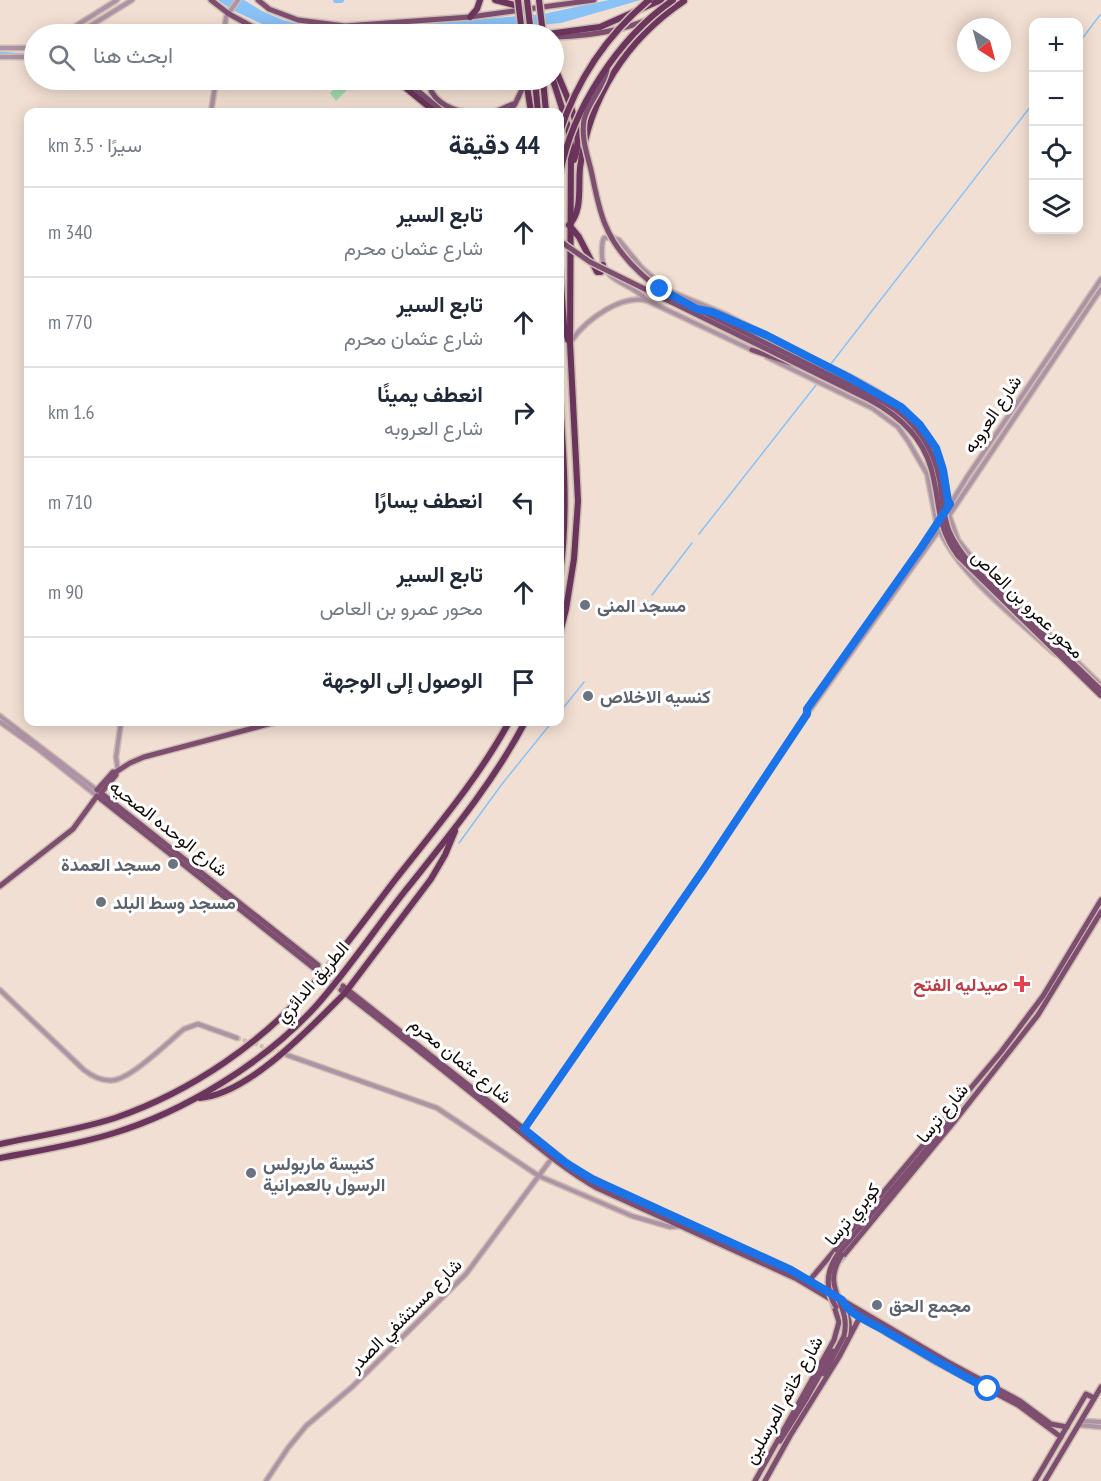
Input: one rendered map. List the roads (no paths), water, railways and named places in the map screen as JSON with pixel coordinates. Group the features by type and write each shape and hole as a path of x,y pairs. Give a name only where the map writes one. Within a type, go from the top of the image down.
{"highway":[{"path":"470,17 477,9 480,0"},
{"path":"495,0 526,8"},
{"path":"518,0 521,24"},
{"path":"527,0 530,24"},
{"path":"539,0 542,24"},
{"path":"564,121 572,98 591,65 618,30 649,0"},
{"path":"564,156 576,120 607,69 638,29 673,0"},
{"path":"564,32 600,27 659,1"},
{"path":"569,225 576,216 584,144 605,85 622,58 642,34 666,13 685,1"},
{"path":"408,90 430,108"},
{"path":"528,90 530,108"},
{"path":"536,90 538,108"},
{"path":"544,90 546,108"},
{"path":"556,90 562,108"},
{"path":"563,90 576,122 577,148 572,163"},
{"path":"564,114 568,127 572,163 569,225 570,343 578,501 576,543 564,617"},
{"path":"569,225 579,237 597,272 601,272 603,265"},
{"path":"564,325 570,343"},
{"path":"564,483 564,538"},
{"name":"الطريق الدائري","path":"0,1144 91,1125 140,1109 201,1078 256,1038 288,1011 318,979 467,788 506,726"},
{"name":"الطريق الدائري","path":"0,1158 111,1134 154,1118 196,1098 255,1059 288,1033 315,1007 342,975 457,825 499,767 523,726"},
{"path":"196,1098 219,1094 243,1082 291,1044 344,989 431,879 445,855 457,825"}],"main road":[{"path":"211,0 250,24"},
{"path":"258,0 269,9 283,15 324,24"},
{"path":"549,6 563,0"},
{"path":"385,24 470,17 594,0"},
{"path":"564,36 585,35 629,26 685,1"},
{"name":"محور عمرو بن العاص","path":"607,69 602,85 587,111 583,130 604,220 616,244 642,274 665,293 880,406 908,427 929,460 942,528 958,556 1101,698"},
{"path":"417,90 438,108"},
{"path":"430,90 438,100 450,108"},
{"path":"511,108 522,90"},
{"path":"505,108 520,96"},
{"name":"محور عمرو بن العاص","path":"564,244 590,262 884,402 899,412 924,439 934,459 946,523 961,551 979,572 1101,690"},
{"path":"697,309 748,327"},
{"path":"761,333 799,357 801,364"},
{"path":"752,350 801,364"},
{"path":"0,885 73,829 98,793 116,775 117,771 134,760 261,726"},
{"name":"شارع الوحده الصحيه","path":"98,793 316,967"},
{"name":"شارع ترسا","path":"809,1281 993,1062 1057,974 1101,900"},
{"name":"شارع ترسا","path":"845,1336 849,1321 835,1280 837,1266 1038,1015 1101,912"},
{"name":"شارع عثمان محرم","path":"344,989 566,1163 585,1175 797,1279 861,1314 989,1387 1061,1437"},
{"name":"شارع عثمان محرم","path":"344,989 552,1158 597,1188 791,1270 861,1314"},
{"path":"1031,1011 1034,1016 1038,1015"},
{"path":"1016,1031 1020,1030 1022,1035"},
{"name":"كوبري ترسا","path":"845,1336 846,1316 832,1280 840,1255 949,1122 953,1114 952,1110"},
{"name":"كوبري ترسا","path":"840,1255 902,1186"},
{"name":"شارع خاتم المرسلين","path":"755,1481 834,1340 839,1322 831,1299"},
{"name":"شارع خاتم المرسلين","path":"765,1481 845,1336 861,1314"},
{"path":"775,1445 784,1436 845,1336"},
{"name":"شارع عثمان محرم","path":"989,1387 1020,1401 1051,1424 1067,1426"},
{"path":"1045,1481 1101,1387"},
{"path":"1035,1481 1086,1394 1094,1398"}],"street":[{"path":"79,24 117,0"},
{"path":"94,24 132,0"},
{"path":"227,24 230,12 238,0"},
{"path":"0,48 24,48"},
{"path":"0,57 24,57"},
{"path":"212,108 214,90"},
{"path":"645,300 636,290 610,277 603,265 602,240 617,238 642,268 667,290 725,314 857,381 908,413 926,432 939,457 949,502 942,509 933,507"},
{"name":"شارع العروبه","path":"807,714 807,709 937,525 949,502 1101,279"},
{"name":"شارع العروبه","path":"524,1129 704,869 807,714 940,532 949,514 1101,289"},
{"path":"570,343 587,322 604,311 634,299 645,300 872,408 893,422 909,441 927,474 937,525"},
{"path":"975,465 980,468"},
{"path":"949,514 951,525 967,554 1101,685"},
{"path":"951,525 940,532 964,569 1101,698"},
{"path":"1028,629 1035,622"},
{"name":"شارع الوحده الصحيه","path":"0,716 7,724 98,793"},
{"name":"شارع الوحده الصحيه","path":"0,722 7,724"},
{"path":"117,771 116,757 120,726"},
{"path":"0,990 84,1070 104,1080 114,1080 127,1075 193,1024 237,1038"},
{"path":"287,1055 437,1108 539,1176 632,1216 670,1227 684,1224"},
{"name":"شارع مستشفي الصدر","path":"266,1481 284,1453 306,1426 352,1387 466,1274 552,1158"},
{"path":"1079,1423 1101,1422"},
{"path":"1079,1423 1101,1427"}],"water":[{"path":"218,0 244,0 262,11 298,24 262,24 232,10"},
{"path":"609,0 641,0 561,23 427,24 543,14"}],"waterway":[{"path":"336,0 341,0"},
{"path":"1083,37 1100,15"},
{"path":"0,53 24,55"},
{"path":"830,365 1029,108"},
{"path":"699,534 816,385"},
{"path":"652,595 692,543"},
{"path":"639,611 647,601"},
{"path":"564,707 584,682"},
{"path":"459,843 502,784 549,726"}],"tunnel":[{"path":"318,965 343,986"},
{"path":"318,972 341,990"},
{"path":"237,1038 282,1053"}],"place":[{"name":"مسجد المنى","path":"585,605"},
{"name":"كنسيه الاخلاص","path":"588,696"},
{"name":"مسجد العمدة","path":"173,864"},
{"name":"مسجد وسط البلد","path":"101,902"},
{"name":"صيدليه الفتح","path":"1022,984"},
{"name":"كنيسة ماربولس الرسول بالعمرانية","path":"251,1173"},
{"name":"مجمع الحق","path":"877,1305"}]}
